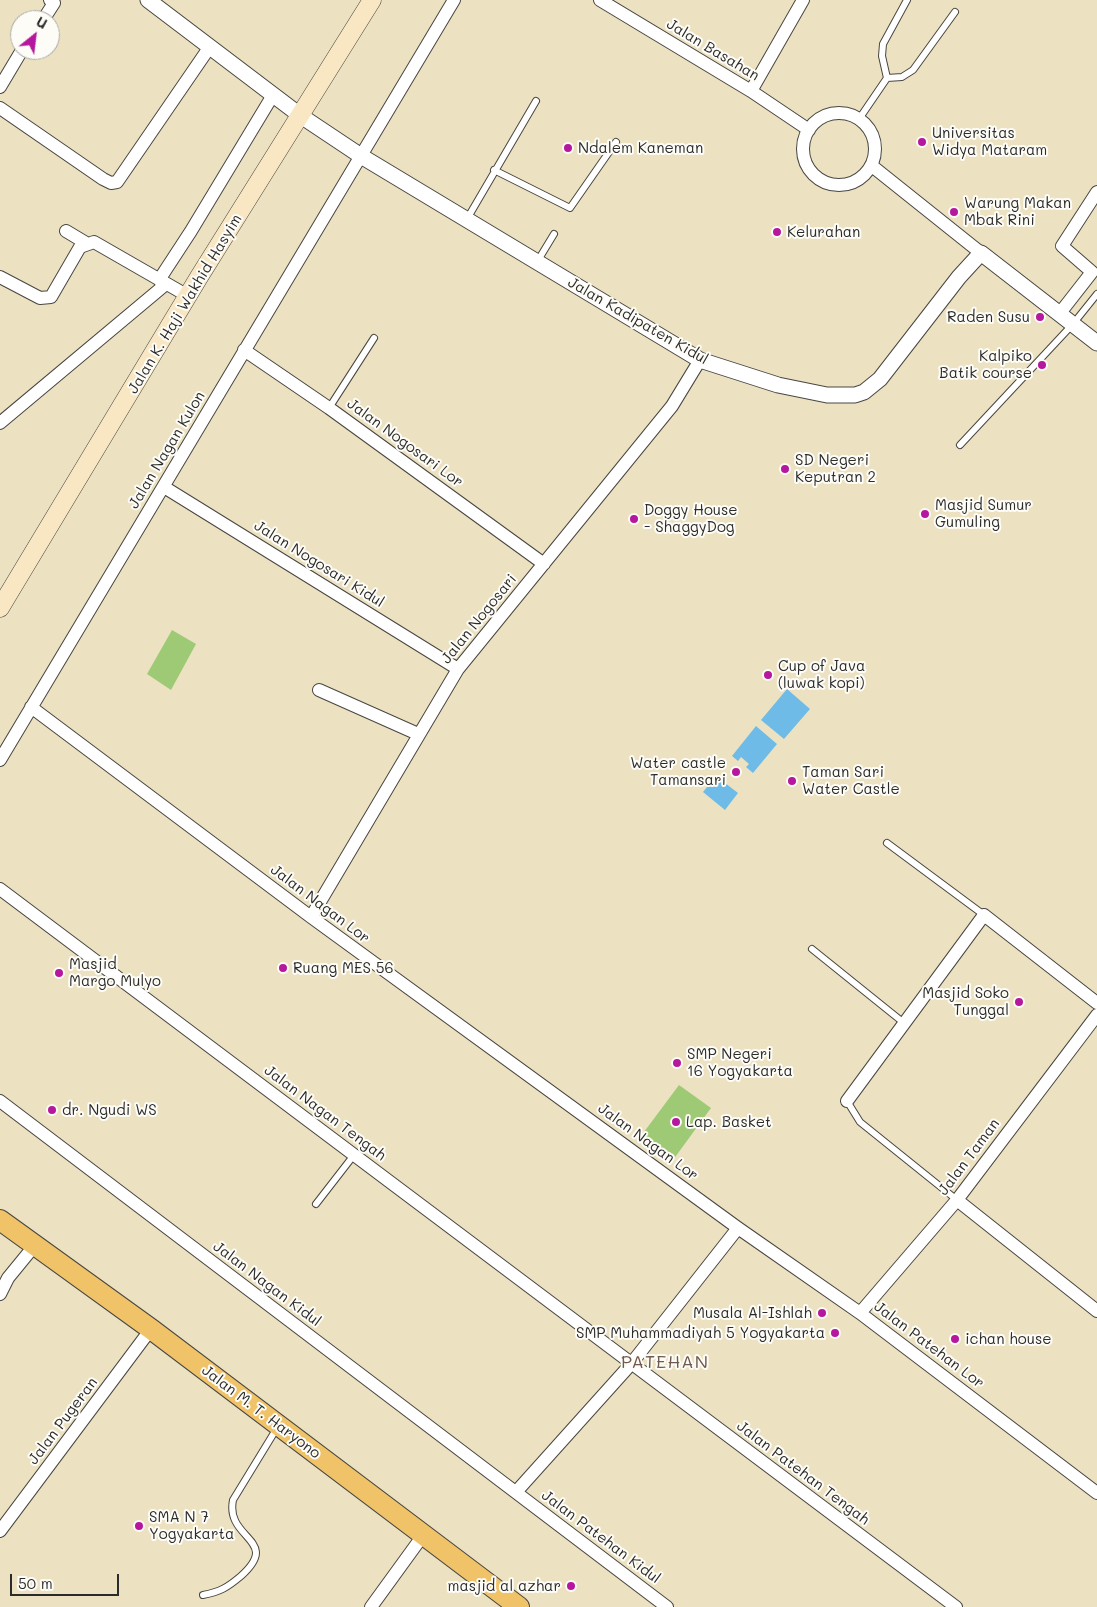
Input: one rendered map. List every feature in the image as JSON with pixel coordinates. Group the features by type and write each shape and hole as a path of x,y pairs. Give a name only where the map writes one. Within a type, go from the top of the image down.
{"main road":[{"name":"Jalan K. Haji Wakhid Hasyim","path":"0,608 188,296 301,116 367,2"},
{"name":"Jalan M. T. Haryono","path":"0,1220 151,1329 519,1607"}],"street":[{"path":"49,10 54,3 50,0"},
{"name":"Jalan Kadipaten Kidul","path":"148,0 301,116 361,156 700,360 796,389 844,396 864,392 880,379 959,277 981,252"},
{"name":"Jalan Nagan Kulon","path":"0,760 454,0"},
{"name":"Jalan Basahan","path":"600,0 751,91 809,130"},
{"path":"751,91 803,0"},
{"path":"0,108 103,179 111,183 117,182 209,48"},
{"path":"0,87 16,60"},
{"path":"0,423 162,282 273,95"},
{"path":"843,114 859,119 873,135 875,156 872,166 855,182 838,185 821,180 812,173 806,163 803,152 804,140 809,130 816,121 826,116 843,114"},
{"path":"872,166 1097,343"},
{"path":"1060,313 1092,272 1062,246 1097,192"},
{"path":"66,230 86,243"},
{"path":"0,277 40,298 51,297 76,252 86,243 94,242 188,296"},
{"name":"Jalan Nogosari Lor","path":"244,350 329,408 544,564"},
{"name":"Jalan Nogosari","path":"310,917 458,668 672,406 700,360"},
{"name":"Jalan Nogosari Kidul","path":"164,487 458,668"},
{"path":"319,690 418,734"},
{"name":"Jalan Nagan Lor","path":"32,707 310,917 738,1228"},
{"name":"Jalan Nagan Tengah","path":"0,889 630,1364"},
{"path":"847,1101 984,915 1097,1002"},
{"name":"Jalan Taman","path":"860,1313 957,1200 1097,1015"},
{"name":"Jalan Nagan Kidul","path":"0,1101 516,1492"},
{"path":"957,1200 1097,1311"},
{"path":"516,1492 630,1364 738,1228"},
{"name":"Jalan Patehan Lor","path":"738,1228 860,1313 1097,1493"},
{"path":"0,1294 8,1278 35,1245"},
{"name":"Jalan Pugeran","path":"0,1531 151,1329"},
{"name":"Jalan Patehan Tengah","path":"630,1364 956,1607"},
{"name":"Jalan Patehan Kidul","path":"516,1492 667,1607"},
{"path":"371,1607 424,1534"}],"lane":[{"path":"859,119 886,78 882,56 883,44 907,0"},
{"path":"886,78 902,76 913,70 955,12"},
{"path":"466,220 536,101"},
{"path":"494,170 569,211 616,142"},
{"path":"537,262 554,234"},
{"path":"960,444 1074,324 1097,294"},
{"path":"329,408 374,338"},
{"path":"887,843 984,915"},
{"path":"812,949 904,1023"},
{"path":"847,1101 860,1122 957,1200"},
{"path":"316,1204 354,1155"},
{"path":"203,1595 224,1590 253,1565 257,1558 256,1548 233,1520 231,1512 233,1500 279,1425"}],"green space":[{"path":"172,630 196,644 171,690 147,674"},
{"name":"Lap. Basket","path":"679,1085 711,1108 673,1160 641,1136"}],"water":[{"path":"787,689 810,709 784,739 761,720"},
{"path":"756,726 777,744 753,773 746,767 749,764 741,757 738,761 732,756"},
{"path":"716,776 738,793 725,810 703,792"}],"place":[{"name":"Universitas Widya Mataram","path":"922,142"},
{"name":"Ndalem Kaneman","path":"568,148"},
{"name":"Warung Makan Mbak Rini","path":"954,212"},
{"name":"Kelurahan","path":"777,232"},
{"name":"Raden Susu","path":"1040,317"},
{"name":"Kalpiko Batik course","path":"1042,365"},
{"name":"SD Negeri Keputran 2","path":"785,469"},
{"name":"Masjid Sumur Gumuling","path":"925,514"},
{"name":"Doggy House - ShaggyDog","path":"634,519"},
{"name":"Cup of Java (luwak kopi)","path":"768,675"},
{"name":"Water castle Tamansari","path":"736,772"},
{"name":"Taman Sari Water Castle","path":"792,781"},
{"name":"Ruang MES 56","path":"283,968"},
{"name":"Masjid Margo Mulyo","path":"59,973"},
{"name":"Masjid Soko Tunggal","path":"1019,1002"},
{"name":"SMP Negeri 16 Yogyakarta","path":"677,1063"},
{"name":"dr. Ngudi WS","path":"52,1110"},
{"name":"Lap. Basket","path":"676,1122"},
{"name":"Musala Al-Ishlah","path":"822,1313"},
{"name":"SMP Muhammadiyah 5 Yogyakarta","path":"835,1333"},
{"name":"ichan house","path":"955,1339"},
{"name":"SMA N 7 Yogyakarta","path":"139,1526"},
{"name":"masjid al azhar","path":"571,1586"}],"district":[{"name":"PATEHAN","path":"665,1362"}]}
